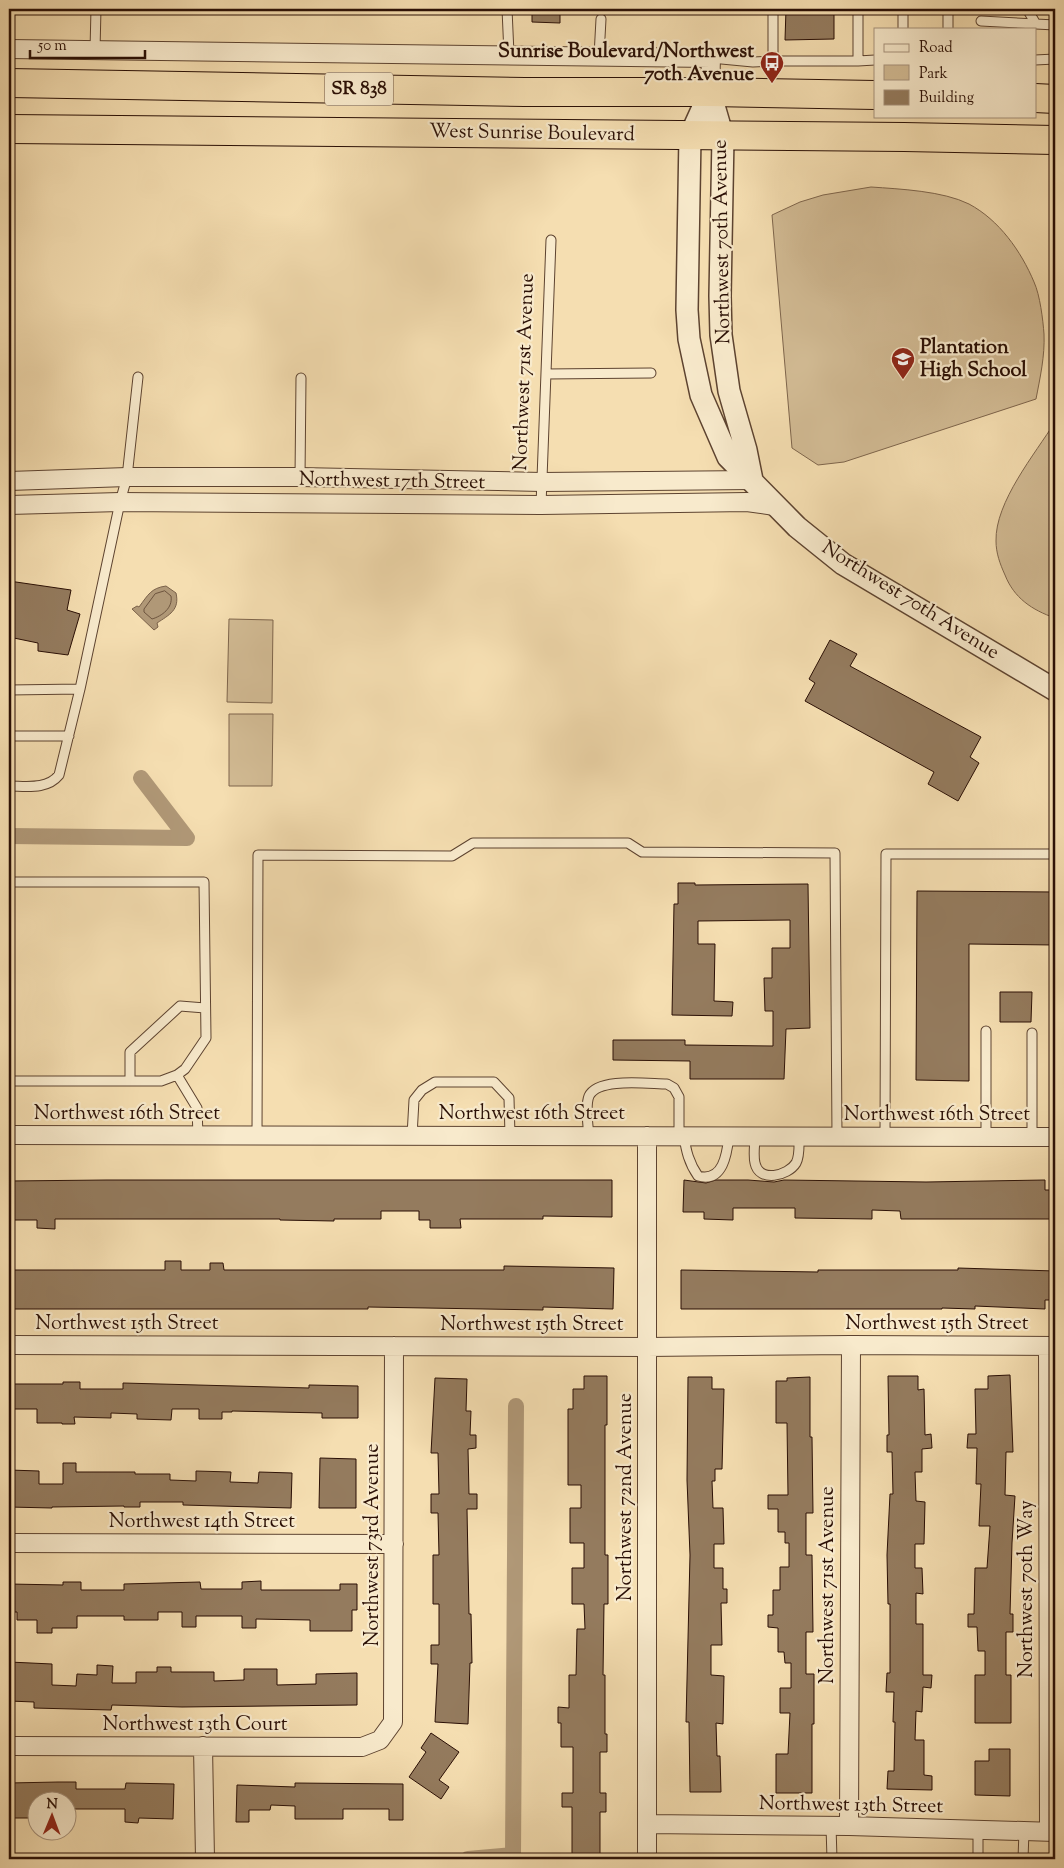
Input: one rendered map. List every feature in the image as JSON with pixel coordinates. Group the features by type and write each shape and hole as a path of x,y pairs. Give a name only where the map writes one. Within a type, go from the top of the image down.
{"highway":[{"name":"West Sunrise Boulevard","path":"9,83 525,92 710,92 874,95"},
{"path":"1036,98 1055,99"},
{"name":"West Sunrise Boulevard","path":"9,129 1055,140"}],"street":[{"path":"9,49 711,58"},
{"name":"Northwest 70th Avenue","path":"711,58 710,92 724,137 720,296 721,335 729,391 746,450 752,480"},
{"name":"Northwest 70th Avenue","path":"710,92 690,136 687,310 689,339 701,394 728,457 797,527 843,564 1055,690"},
{"name":"Northwest 17th Street","path":"9,481 127,477 300,477 542,482 752,480"},
{"name":"Northwest 17th Street","path":"9,505 120,502 541,505 747,502 775,506"},
{"name":"Northwest 16th Street","path":"9,1135 1055,1137"},
{"name":"Northwest 72nd Avenue","path":"647,1136 647,1859"},
{"name":"Northwest 15th Street","path":"9,1344 647,1347 1052,1346"},
{"name":"Northwest 71st Avenue","path":"840,1826 850,1345"},
{"name":"Northwest 73rd Avenue","path":"380,1740 393,1722 394,1346"},
{"name":"Northwest 70th Way","path":"1052,1346 1052,1832"},
{"name":"Northwest 14th Street","path":"9,1544 394,1544"},
{"name":"Northwest 13th Court","path":"9,1746 362,1747 380,1740"},
{"path":"203,1746 205,1859"},
{"name":"Northwest 13th Street","path":"647,1824 840,1826 1052,1832"}],"lane":[{"path":"95,50 96,9"},
{"path":"507,9 508,54"},
{"path":"773,9 773,61"},
{"path":"858,9 858,61"},
{"path":"903,9 903,28"},
{"path":"948,9 948,28"},
{"path":"1027,9 1036,24"},
{"path":"599,56 600,19"},
{"path":"980,21 1055,25"},
{"path":"711,58 753,62 874,60"},
{"path":"1036,60 1055,60"},
{"name":"Northwest 71st Avenue","path":"541,505 551,240"},
{"path":"546,374 651,373"},
{"path":"9,786 42,786 52,783 59,775 127,477 138,377"},
{"path":"300,477 301,378"},
{"path":"9,690 80,689"},
{"path":"9,736 69,736"},
{"path":"257,1136 258,855 452,856 473,843 628,843 642,852 835,853 837,1136"},
{"path":"885,1136 886,854 1055,854"},
{"path":"9,882 204,882 206,1038 185,1069 177,1075 161,1081 9,1081"},
{"path":"130,1081 130,1052 180,1006 205,1008"},
{"path":"986,1031 986,1136"},
{"path":"1032,1032 1032,1137"},
{"path":"177,1075 197,1108 198,1136"},
{"path":"412,1136 414,1100 422,1090 435,1082 494,1082 509,1098 510,1136"},
{"path":"589,1136 588,1097 595,1089 606,1084 667,1084 674,1088 679,1097 681,1136 691,1167 698,1176 705,1178 713,1176 723,1165 729,1136"},
{"path":"755,1136 755,1163 764,1174 772,1176 782,1174 796,1163 799,1153 800,1136"},
{"path":"832,1859 840,1826"},
{"path":"978,1830 978,1859"},
{"path":"1023,1859 1024,1831"}],"green space":[{"path":"871,187 921,191 959,200 980,211 1008,237 1029,270 1040,300 1044,342 1036,399 844,462 818,465 792,448 772,215 800,202 823,195"},
{"path":"1055,422 1055,618 1031,607 1013,590 1000,563 996,541 997,526 1009,495 1027,463"},
{"path":"229,619 273,620 272,703 227,702"},
{"path":"229,714 273,714 272,786 229,786"}],"water":[{"path":"166,586 176,593 175,608 157,623 158,627 154,630 132,609 137,606 139,607 153,590"}],"building":[{"path":"532,9 560,9 560,23 532,22"},
{"path":"786,9 834,9 834,39 785,40"},
{"path":"9,581 71,590 67,610 80,614 68,655 38,651 38,643 9,637"},
{"path":"830,640 857,654 850,666 981,737 970,757 979,763 958,801 928,784 934,772 805,701 815,683 809,679"},
{"path":"678,883 695,883 695,885 808,884 810,1028 786,1029 784,1079 690,1079 690,1061 613,1060 613,1040 685,1040 685,1045 773,1046 773,1011 765,1011 764,978 772,978 772,948 790,948 790,920 698,921 698,944 715,944 714,1001 733,1002 732,1016 672,1015 674,904 678,904"},
{"path":"917,891 1055,892 1055,945 969,944 969,1081 916,1080"},
{"path":"1000,992 1032,992 1031,1022 1000,1022"},
{"path":"612,1180 612,1217 543,1216 543,1219 460,1219 461,1228 430,1228 430,1220 419,1220 419,1211 381,1211 381,1219 334,1219 334,1221 280,1219 55,1219 55,1229 37,1228 37,1220 9,1220 9,1181"},
{"path":"684,1180 706,1183 716,1180 926,1182 1045,1180 1045,1190 1055,1190 1055,1219 901,1219 900,1211 872,1210 872,1219 795,1218 795,1208 733,1208 733,1220 704,1219 704,1212 683,1212"},
{"path":"165,1261 181,1261 181,1270 210,1270 210,1263 223,1263 224,1270 504,1270 504,1266 614,1268 613,1309 543,1307 543,1310 368,1307 368,1309 9,1309 9,1270 165,1270"},
{"path":"958,1268 1055,1271 1055,1300 1045,1300 1045,1309 975,1306 975,1309 681,1309 681,1270 818,1272 818,1270 958,1270"},
{"path":"1010,1375 1013,1452 1006,1452 1005,1495 1015,1496 1010,1614 1013,1614 1013,1632 1006,1632 1006,1675 1011,1675 1011,1723 975,1723 975,1675 985,1675 985,1651 978,1651 977,1627 968,1627 968,1614 974,1614 975,1568 987,1568 990,1526 979,1526 981,1484 976,1484 977,1448 967,1448 968,1434 976,1434 975,1389 988,1389 988,1376"},
{"path":"584,1376 607,1376 605,1555 608,1555 608,1604 604,1604 603,1675 605,1675 605,1734 607,1734 607,1752 600,1752 600,1793 606,1793 606,1812 600,1812 600,1859 572,1859 572,1807 562,1807 562,1793 573,1793 573,1747 561,1747 561,1723 558,1723 558,1707 569,1708 569,1675 576,1675 577,1629 585,1629 584,1604 572,1604 572,1568 584,1568 584,1543 570,1543 570,1508 581,1508 581,1485 568,1485 568,1409 573,1409 573,1389 584,1389"},
{"path":"888,1376 918,1376 918,1390 924,1389 925,1435 931,1434 932,1448 922,1449 922,1472 915,1472 916,1501 925,1502 924,1544 915,1544 915,1568 922,1568 923,1594 916,1593 916,1624 923,1624 923,1675 932,1675 931,1688 923,1687 922,1712 916,1711 915,1740 924,1740 924,1775 932,1776 932,1790 887,1789 888,1771 894,1771 895,1722 893,1722 894,1692 886,1692 887,1673 890,1673 890,1604 888,1604 887,1555 890,1494 893,1494 892,1452 887,1452 887,1435 889,1435"},
{"path":"688,1377 712,1377 712,1389 724,1389 722,1469 715,1469 715,1481 712,1481 713,1508 723,1508 724,1544 714,1544 714,1568 723,1568 723,1589 727,1589 727,1603 721,1603 722,1645 711,1645 711,1675 724,1676 723,1724 716,1723 717,1756 720,1756 721,1792 690,1792 689,1722 686,1722 690,1555 687,1480"},
{"path":"810,1377 813,1513 806,1513 806,1555 812,1555 813,1632 806,1632 806,1674 814,1674 812,1793 776,1793 776,1754 788,1754 790,1713 780,1713 780,1688 791,1688 791,1663 785,1663 784,1652 778,1652 778,1628 768,1627 768,1615 773,1615 773,1590 780,1590 780,1567 789,1567 789,1543 785,1543 785,1532 778,1532 778,1509 768,1509 768,1495 788,1495 787,1423 776,1423 776,1381 787,1381 787,1378"},
{"path":"435,1378 467,1379 466,1411 471,1411 470,1435 476,1435 476,1448 468,1449 469,1494 477,1494 477,1509 467,1509 472,1663 470,1663 468,1724 435,1722 438,1664 431,1664 431,1645 439,1645 439,1604 433,1604 433,1555 439,1555 438,1513 431,1513 431,1494 439,1494 438,1453 431,1453"},
{"path":"63,1382 80,1382 80,1389 123,1389 123,1383 309,1388 309,1385 358,1386 358,1418 322,1418 322,1413 232,1411 222,1412 222,1419 199,1419 199,1409 172,1409 171,1420 137,1419 137,1414 111,1413 111,1418 74,1417 75,1424 62,1424 37,1423 37,1409 9,1409 9,1384 63,1384"},
{"path":"320,1458 356,1459 356,1508 319,1508"},
{"path":"63,1463 76,1463 76,1472 170,1474 170,1480 196,1481 196,1471 231,1472 230,1482 258,1483 259,1472 292,1473 291,1508 183,1505 183,1502 140,1502 140,1507 9,1507 9,1470 39,1471 39,1484 63,1484"},
{"path":"261,1581 261,1590 340,1590 340,1584 357,1584 357,1610 352,1610 352,1631 310,1631 310,1620 256,1619 256,1628 242,1628 242,1616 196,1616 196,1627 182,1627 182,1612 158,1612 158,1620 124,1620 124,1616 77,1616 77,1628 52,1628 52,1633 37,1633 37,1620 17,1620 17,1612 9,1612 9,1584 63,1585 63,1582 81,1582 81,1590 124,1590 124,1584 200,1582 201,1589 242,1589 242,1582"},
{"path":"9,1662 52,1664 52,1685 76,1686 77,1674 97,1675 97,1665 113,1666 112,1683 136,1683 136,1672 157,1672 157,1667 171,1667 171,1672 214,1672 214,1681 244,1680 244,1669 277,1669 277,1685 316,1684 316,1674 357,1673 357,1705 182,1707 112,1705 111,1710 34,1708 34,1702 9,1701"},
{"path":"431,1733 459,1752 439,1780 449,1787 441,1799 409,1777 426,1752 421,1748"},
{"path":"989,1749 1010,1749 1010,1796 975,1795 975,1761 989,1761"},
{"path":"76,1782 76,1789 125,1789 126,1783 174,1784 173,1819 139,1818 138,1823 125,1822 125,1809 78,1809 78,1790 28,1790 28,1818 14,1818 14,1807 9,1807 9,1783"},
{"path":"295,1783 403,1784 403,1820 389,1820 389,1809 343,1809 343,1819 295,1819 295,1806 271,1805 270,1810 249,1810 249,1822 236,1822 237,1785 295,1787"}],"waterway":[{"path":"9,836 187,838 141,778"},
{"path":"468,1859 513,1855 516,1406"}],"place":[{"name":"Sunrise Boulevard/Northwest 70th Avenue","path":"772,84"},
{"name":"Plantation High School","path":"903,380"}]}
